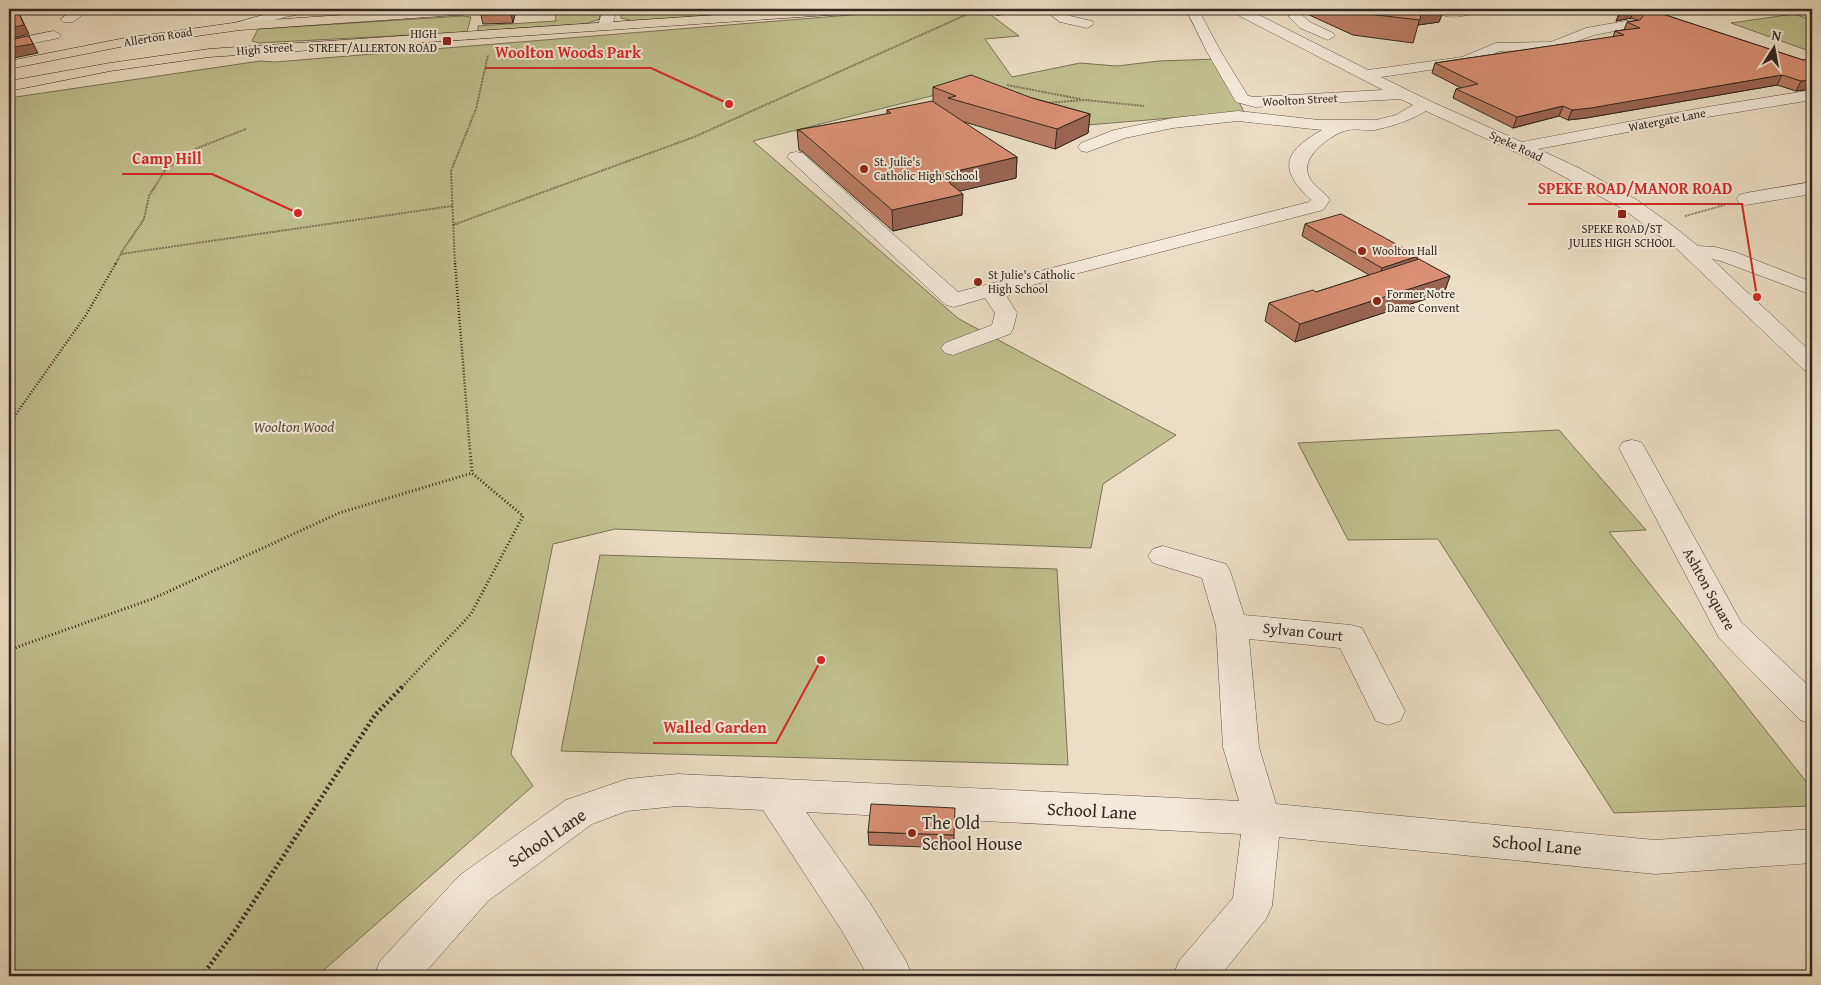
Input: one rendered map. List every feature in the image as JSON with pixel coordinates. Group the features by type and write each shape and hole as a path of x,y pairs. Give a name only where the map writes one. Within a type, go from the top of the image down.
{"main road":[{"name":"High Street","path":"240,26 486,9"},
{"name":"High Street","path":"209,53 859,9"},
{"name":"Allerton Road","path":"9,65 125,42 240,26"},
{"name":"Allerton Road","path":"9,86 110,67 209,53"}],"street":[{"path":"68,19 83,9"},
{"name":"Allerton Road","path":"240,26 283,13 307,9"},
{"path":"606,26 610,9"},
{"path":"1050,9 1064,19 1087,24"},
{"name":"Woolton Street","path":"1192,9 1214,52 1242,99 1255,102 1402,94"},
{"name":"Speke Road","path":"1236,9 1277,28 1426,106 1522,147 1597,185 1658,223 1693,252 1812,365"},
{"path":"1450,13 1471,10 1467,9"},
{"path":"1277,28 1303,16 1337,40"},
{"path":"1366,75 1464,61 1482,55 1496,47 1553,46 1591,31 1631,24"},
{"path":"9,44 54,35"},
{"name":"Watergate Lane","path":"1522,147 1707,112 1812,95"},
{"path":"1795,98 1812,103"},
{"path":"1087,147 1143,128 1238,116 1319,125 1376,125 1402,118 1426,106"},
{"path":"796,157 954,300 1009,284 1316,206 1321,200 1303,183 1299,172 1298,160 1310,145 1324,135 1343,126"},
{"path":"1746,199 1812,188"},
{"path":"1693,252 1708,252 1728,256 1812,289"},
{"path":"953,348 1002,329 1006,312 995,296 1009,284"},
{"name":"Ashton Square","path":"1632,448 1730,630 1812,710"},
{"path":"1163,556 1215,571 1232,626 1241,747 1262,819 1252,906 1194,976"},
{"name":"Sylvan Court","path":"1232,626 1351,637 1388,711"},
{"name":"School Lane","path":"394,976 474,888 579,812 626,795 678,790 1262,819 1655,857 1812,846"},
{"path":"773,794 856,917 891,976"}],"path":[{"path":"453,225 694,137 970,13 966,9"},
{"path":"202,976 234,932 375,715 471,614 503,557 523,516 472,473 456,291 451,171 476,110 492,34"},
{"path":"1007,85 1085,100 1150,106"},
{"path":"1041,104 1085,100"},
{"path":"9,424 86,316 121,254 144,219 149,196 166,169 195,149 246,129"},
{"path":"1658,223 1746,199"},
{"path":"121,254 452,206"},
{"path":"9,650 152,599 339,513 472,473"}],"green space":[{"path":"620,9 810,9 634,21 621,18"},
{"name":"Woolton Wood","path":"924,9 983,9 1019,36 985,39 1012,77 1080,63 1117,66 1159,61 1218,59 1244,112 1087,125 971,86 753,141 959,319 1176,435 1103,484 1091,548 615,529 553,544 511,754 533,786 317,976 9,976 9,98 260,61 275,62"},
{"path":"555,10 599,10 600,19 585,24 478,31 478,26 556,21"},
{"path":"1794,14 1812,20 1812,52 1731,23"},
{"path":"471,17 467,32 259,43 252,41 258,29"},
{"path":"1559,430 1646,530 1609,532 1812,789 1812,806 1614,813 1438,539 1348,540 1298,443"},
{"path":"600,555 1057,569 1068,765 561,751"}],"building":[{"path":"9,9 17,9 24,25 9,28"},
{"path":"482,9 511,9 511,13 481,15"},
{"path":"1350,9 1422,9 1420,20 1359,13"},
{"path":"1621,9 1635,9 1620,12"},
{"path":"1635,9 1647,9 1803,60 1812,59 1812,80 1801,81 1782,75 1591,108 1572,110 1563,106 1517,117 1456,89 1478,84 1435,63 1624,35 1615,31 1640,28 1627,22 1640,20 1643,16 1641,11"},
{"path":"29,36 33,44 9,48 9,40"},
{"path":"971,75 1032,98 1090,114 1057,129 948,98 956,96 933,87"},
{"path":"932,101 1017,157 940,175 963,194 892,210 802,132 797,130 891,113 887,110"},
{"path":"1341,214 1418,256 1382,268 1305,224"},
{"path":"1419,259 1450,276 1300,324 1269,303 1313,290 1316,292"},
{"path":"871,804 955,808 954,835 868,832"}],"place":[{"name":"HIGH STREET/ALLERTON ROAD","path":"447,41"},
{"name":"Woolton Woods Park","path":"729,104"},
{"name":"St. Julie's Catholic High School","path":"864,169"},
{"name":"Camp Hill","path":"298,213"},
{"name":"SPEKE ROAD/ST JULIES HIGH SCHOOL","path":"1622,214"},
{"name":"Woolton Hall","path":"1362,251"},
{"name":"St Julie's Catholic High School","path":"978,282"},
{"name":"SPEKE ROAD/MANOR ROAD","path":"1757,297"},
{"name":"Former Notre Dame Convent","path":"1377,301"},
{"name":"Walled Garden","path":"821,660"},
{"name":"The Old School House","path":"912,833"}]}
